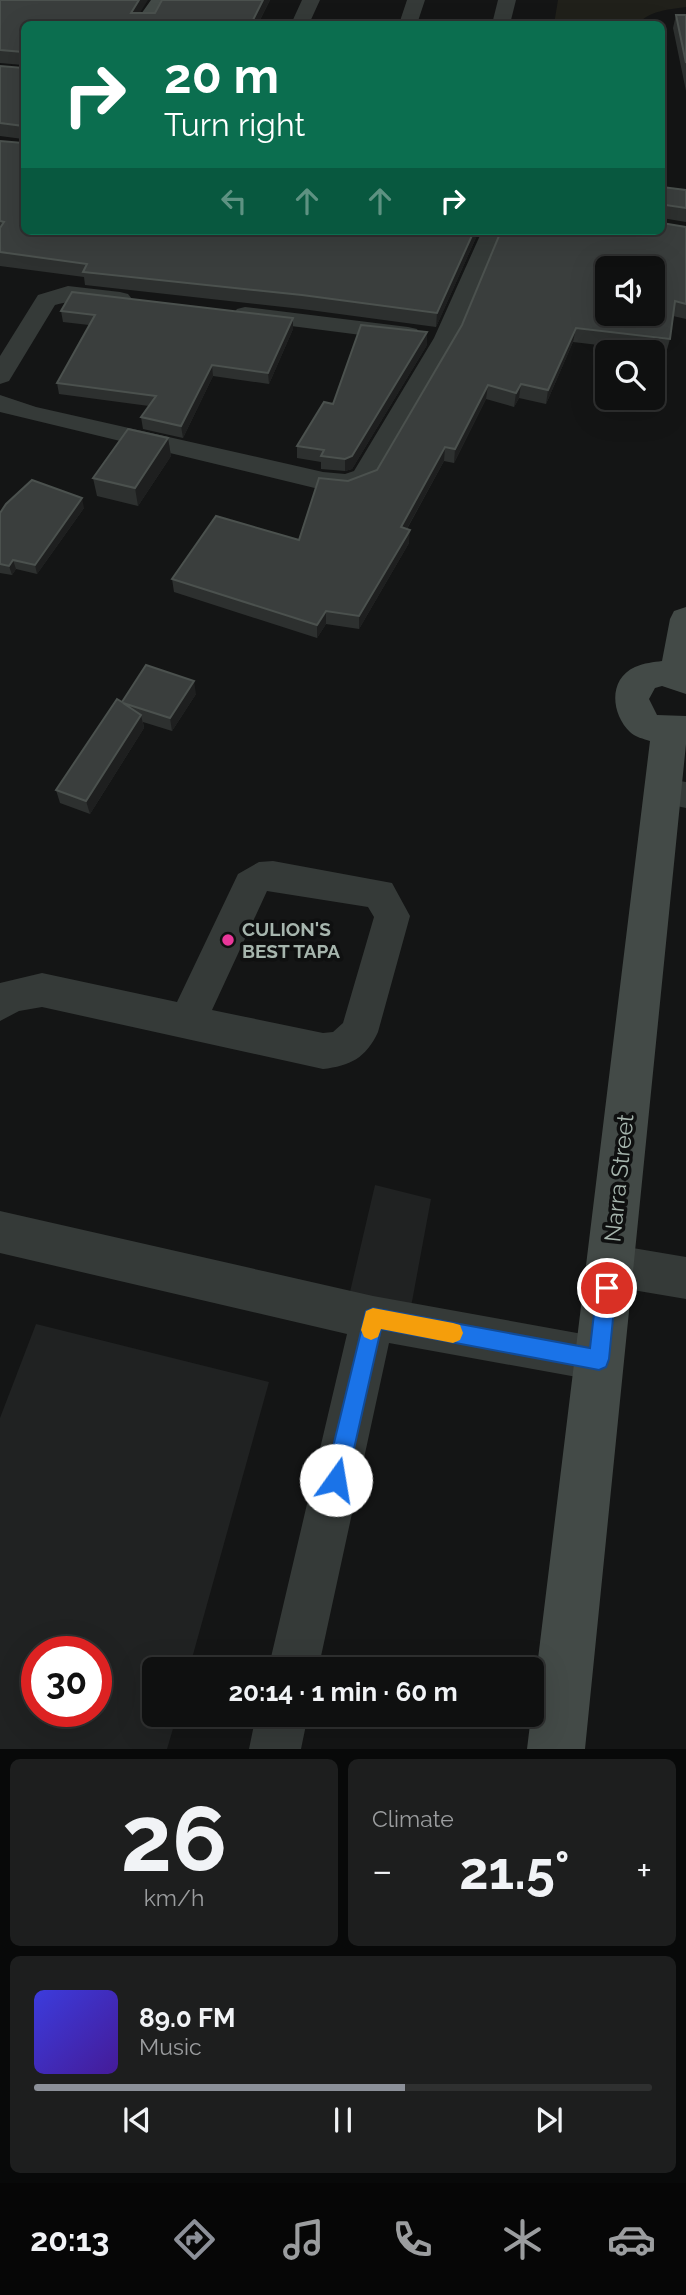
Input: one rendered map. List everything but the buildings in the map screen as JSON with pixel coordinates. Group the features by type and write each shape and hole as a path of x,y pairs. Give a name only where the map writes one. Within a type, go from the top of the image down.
{"street":[{"path":"146,21 161,0"},
{"path":"301,21 310,0"},
{"path":"409,21 416,0"},
{"path":"502,21 507,0"},
{"path":"0,402 29,413 323,481 347,483 364,477 446,338 491,235"},
{"path":"0,376 6,351 46,300 55,295 68,293 149,302"},
{"path":"216,311 446,338"},
{"name":"Narra Street","path":"556,1749 609,1265 673,793 678,731 645,724 635,715 629,695 632,687 651,675 681,678 686,619"},
{"path":"0,1004 9,996 42,990 323,1051 343,1049 359,1032 391,916 387,903 379,894 273,876 260,877 250,884 188,1020"},
{"path":"0,1232 373,1318 599,1359"},
{"path":"609,1265 686,1278"},
{"path":"296,1657 373,1318"},
{"path":"275,1749 280,1727"}],"shaded area":[{"path":"558,0 686,0 686,7 653,13 642,21 554,21"},
{"path":"375,1185 431,1199 411,1307 350,1292"},
{"path":"36,1324 269,1382 192,1657 142,1657 142,1727 173,1727 167,1749 0,1749 0,1418"}],"slow traffic":[{"path":"371,1330 373,1318 453,1333"}],"place":[{"name":"CULION'S BEST TAPA","path":"228,940"}],"route":[{"path":"336,1480 373,1318 599,1359 607,1288"}]}
